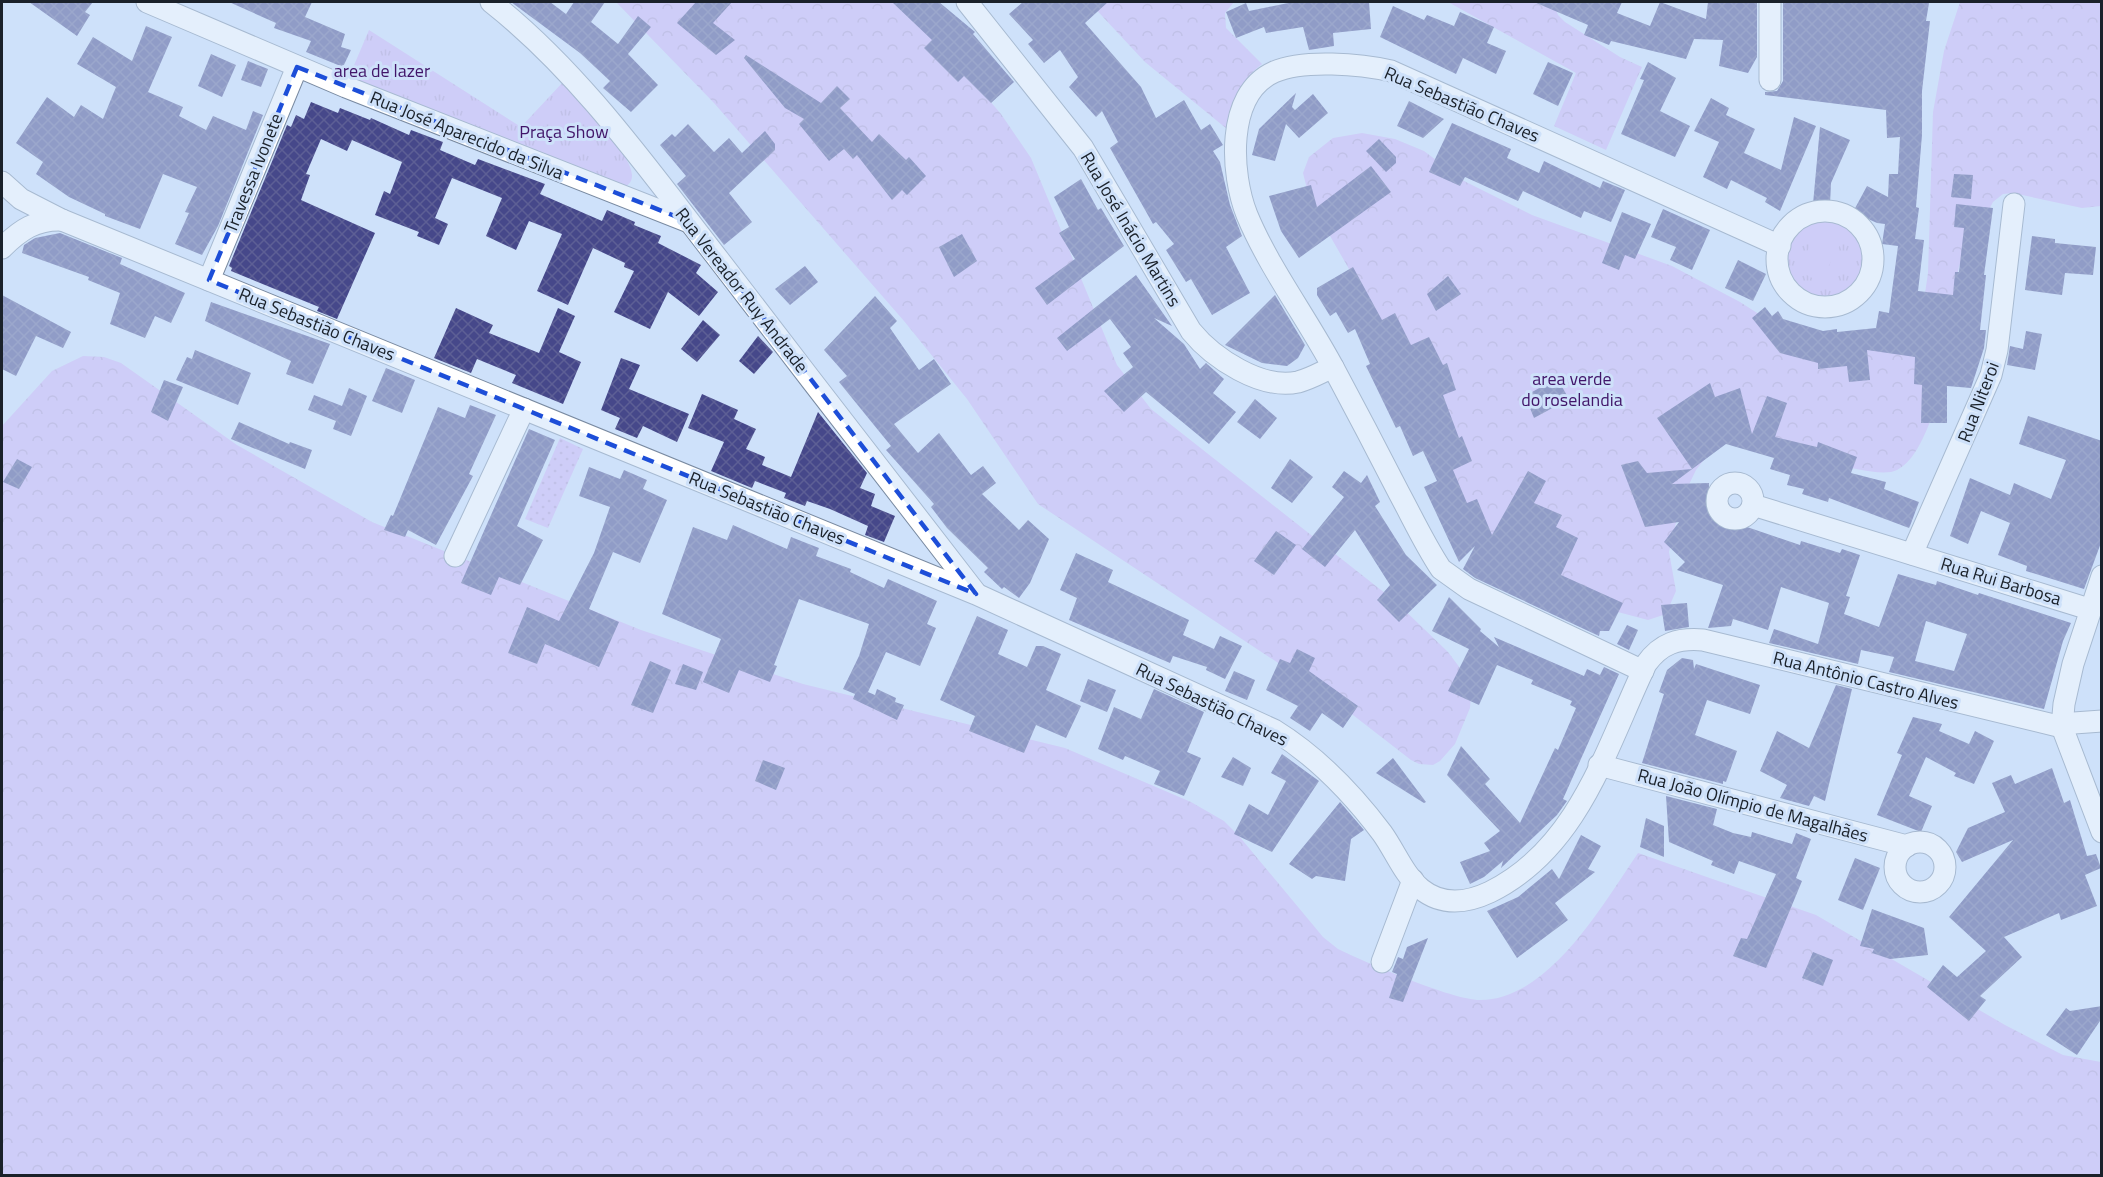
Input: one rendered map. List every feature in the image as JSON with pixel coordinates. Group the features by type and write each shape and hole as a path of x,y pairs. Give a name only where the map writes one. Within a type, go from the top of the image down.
{"street":[{"name":"Rua José Aparecido da Silva","path":"147,2 297,67 690,222"},
{"name":"Rua Vereador Ruy Andrade","path":"491,2 523,27 570,74 690,222 976,594"},
{"name":"Rua José Inácio Martins","path":"967,2 1083,148 1191,331 1205,348 1235,368 1281,382 1303,380 1333,367"},
{"path":"1770,2 1770,80"},
{"name":"Rua Sebastião Chaves","path":"2,182 21,199 62,220 976,594 1287,738 1314,759 1352,795 1388,841 1421,889 1434,897 1461,902 1476,898 1510,881 1543,855 1557,839 1582,801 1643,671 1469,589 1441,569 1333,367 1253,230 1236,178 1235,149 1244,109 1258,84 1275,71 1310,66 1358,65 1400,74 1780,246"},
{"name":"Travessa Ivonete","path":"209,280 297,67"},
{"name":"Rua Niteroi","path":"1912,554 1991,375 1997,350 2014,204"},
{"path":"1826,211 1839,213 1857,224 1866,235 1872,248 1872,270 1862,290 1851,299 1831,307 1817,306 1797,298 1783,281 1778,267 1780,246 1790,228 1806,216 1826,211"},
{"path":"2,248 28,226 46,219 62,220"},
{"path":"455,556 524,409"},
{"name":"Rua Rui Barbosa","path":"1753,505 2089,609"},
{"path":"2102,576 2089,609 2064,704 2062,727 2102,832"},
{"name":"Rua Antônio Castro Alves","path":"1643,671 1652,655 1670,642 1703,640 2062,727 2074,723 2102,721"},
{"name":"Rua João Olímpio de Magalhães","path":"1599,765 1907,846"},
{"path":"1382,962 1413,880"}],"highlighted area":[{"path":"297,67 690,222 976,594 209,280"}],"green space":[{"path":"616,2 905,2 1001,114 1031,158 1117,365 1151,409 1395,601 1448,652 1460,668 1471,696 1470,708 1455,744 1440,761 1433,765 1419,764 1411,760 1331,698 1038,504 967,399 904,321 714,103"},
{"path":"1089,2 1234,2 1225,13 1226,28 1262,64 1248,78 1238,93 1227,129 1145,62"},
{"path":"1448,2 1553,2 1558,15 1565,22 1620,57 1642,67 1606,150 1554,126 1576,73"},
{"name":"area verde do roselandia","path":"1960,2 2101,2 2101,206 2082,208 2013,193 2003,194 1993,202 1959,266 1932,417 1919,446 1909,460 1897,470 1873,472 1776,448 1717,443 1696,470 1681,501 1669,552 1676,591 1666,614 1648,620 1614,611 1512,559 1461,500 1357,283 1310,201 1303,173 1309,157 1333,138 1362,133 1395,139 1424,151 1464,181 1532,215 1672,266 1740,302 1801,341 1851,349 1924,300 1928,273 1933,112 1944,51"},
{"path":"369,30 521,127 564,81 604,127 624,155 632,176 630,182 621,189 346,84"},
{"path":"1825,216 1849,223 1861,235 1868,259 1861,283 1849,295 1825,302 1801,295 1789,283 1782,259 1789,235 1801,223"},
{"path":"1822,224 1845,236 1820,282 1797,270"},
{"path":"83,356 104,357 121,363 237,445 372,522 641,630 803,684 1065,748 1191,802 1224,821 1239,836 1323,937 1338,949 1450,994 1480,1000 1505,996 1529,984 1551,967 1572,946 1638,853 1816,915 2005,1025 2063,1055 2101,1062 2101,1175 2,1176 2,426 52,371"},
{"path":"560,438 583,449 548,528 525,519"}],"building":[{"path":"29,2 93,2 85,12 90,15 77,36"},
{"path":"229,2 312,2 305,17 345,34 341,47 351,50 343,67 306,52 311,41 274,28 276,23"},
{"path":"511,2 550,2 566,14 574,2 605,2 591,22 618,44 638,16 651,27 628,54 658,85 631,112 603,88 610,81 580,53"},
{"path":"696,2 732,2 713,23 735,40 716,55 677,23"},
{"path":"892,2 939,2 975,32 973,34 1014,82 991,103 964,76 958,82 924,48 932,40"},
{"path":"1023,2 1108,2 1085,23 1141,87 1156,118 1184,100 1201,130 1210,124 1223,145 1213,151 1220,162 1230,205 1242,236 1226,247 1250,293 1212,315 1191,279 1186,282 1166,250 1174,244 1156,222 1153,224 1110,148 1118,142 1102,111 1096,117 1069,87 1078,77 1060,50 1044,63 1028,44 1033,40 1009,14"},
{"path":"1293,2 1369,2 1371,29 1333,33 1334,46 1309,50 1303,27 1266,33 1264,27 1236,38 1226,12 1246,3 1249,11"},
{"path":"1534,2 1622,2 1617,13 1650,26 1660,2 1706,19 1708,2 1757,2 1757,57 1748,73 1719,66 1723,40 1694,39 1686,59 1611,41 1609,45 1584,35 1588,25"},
{"path":"1783,2 1929,3 1926,21 1930,21 1922,91 1922,135 1916,207 1919,208 1915,239 1924,240 1918,291 1953,295 1955,272 1959,272 1964,228 1954,227 1956,204 1993,208 1984,275 1986,275 1980,330 1986,330 1984,348 1971,388 1947,386 1947,423 1921,423 1922,385 1914,384 1915,357 1867,350 1870,380 1849,382 1847,366 1818,369 1818,363 1780,353 1752,318 1765,307 1772,316 1778,311 1783,319 1823,331 1876,328 1879,311 1889,313 1898,246 1882,244 1885,224 1877,223 1853,212 1867,186 1888,197 1889,174 1898,174 1900,137 1887,138 1886,110 1765,95 1765,92 1777,91 1783,81"},
{"path":"1393,6 1424,20 1427,15 1454,26 1460,12 1494,27 1487,43 1506,51 1496,74 1463,58 1456,74 1380,37"},
{"path":"146,26 172,37 148,92 183,107 179,116 206,130 213,116 246,130 253,111 263,115 218,226 202,255 175,244 189,213 185,212 197,187 163,174 140,229 105,216 69,197 36,174 43,162 16,143 47,97 74,117 81,105 103,119 116,87 77,64 93,37 132,61"},
{"path":"211,54 236,65 222,97 198,86"},
{"path":"746,55 821,103 837,86 850,99 840,108 872,142 879,134 906,160 909,157 926,176 907,195 902,190 892,200 857,155 853,159 844,149 829,161 799,124 804,119 785,108 744,58"},
{"path":"248,61 268,69 261,87 241,80"},
{"path":"1548,62 1573,73 1558,106 1533,94"},
{"path":"1648,62 1676,78 1660,111 1690,126 1675,157 1621,134 1644,80 1640,79"},
{"path":"1296,93 1292,107 1295,110 1313,94 1328,113 1299,138 1286,124 1275,161 1252,155 1259,129"},
{"path":"1711,98 1729,108 1726,115 1755,129 1744,153 1781,170 1794,117 1816,126 1780,211 1765,202 1767,198 1731,180 1727,189 1703,177 1719,142 1694,131"},
{"path":"1409,101 1444,119 1423,138 1397,126"},
{"path":"311,102 338,113 340,108 370,120 371,118 409,135 411,130 443,142 440,150 475,165 478,159 545,184 540,194 602,221 607,210 635,222 634,225 661,236 658,243 701,265 696,273 718,292 699,316 668,292 650,329 614,312 634,271 624,267 625,263 593,248 568,305 537,291 562,234 529,221 516,250 486,236 502,198 452,178 435,218 448,224 439,245 417,236 419,232 375,215 384,191 390,194 402,162 352,140 347,151 321,139 306,174 310,175 301,200 375,233 337,319 317,311 319,307 231,271 232,268 229,266 287,125 291,127 296,115 304,119"},
{"path":"1452,123 1511,149 1507,158 1539,173 1544,161 1600,188 1603,181 1625,190 1611,222 1584,211 1581,218 1523,191 1518,201 1465,177 1460,186 1429,172"},
{"path":"688,124 714,152 729,138 742,153 765,131 775,144 775,150 729,193 752,222 724,245 677,184 686,176 660,145 672,134 675,137"},
{"path":"1820,127 1850,140 1831,183 1830,205 1813,204"},
{"path":"1379,139 1396,157 1396,163 1386,172 1366,151"},
{"path":"1371,166 1391,192 1299,258 1281,231 1269,196 1311,185 1317,207"},
{"path":"1954,174 1973,175 1971,199 1951,197"},
{"path":"1081,179 1098,210 1101,208 1124,246 1047,305 1035,288 1075,259 1059,233 1069,227 1054,197"},
{"path":"1663,209 1710,230 1692,270 1670,260 1676,247 1651,237"},
{"path":"1622,212 1651,224 1635,259 1625,255 1619,270 1602,263"},
{"path":"60,233 122,258 120,264 185,293 171,323 155,316 145,338 110,324 120,293 88,280 89,277 22,253 24,245 35,238"},
{"path":"962,234 977,261 954,277 939,247"},
{"path":"2032,236 2055,239 2055,243 2096,247 2093,275 2065,273 2062,295 2025,290"},
{"path":"1738,260 1766,274 1753,301 1725,288"},
{"path":"805,266 818,282 790,305 775,289"},
{"path":"1353,267 1382,320 1395,313 1411,345 1429,337 1443,365 1447,363 1456,390 1443,395 1459,438 1462,436 1472,461 1453,470 1467,503 1477,499 1492,535 1528,471 1546,481 1534,503 1562,515 1556,527 1578,538 1561,575 1623,603 1609,631 1600,631 1599,636 1475,578 1463,569 1475,546 1459,562 1424,487 1437,481 1423,451 1413,456 1400,426 1396,428 1366,366 1370,364 1355,329 1348,333 1336,312 1330,316 1317,295 1317,288"},
{"path":"1136,275 1172,326 1154,318 1184,344 1200,369 1206,363 1224,379 1213,393 1236,412 1209,444 1146,392 1124,412 1104,391 1133,367 1123,353 1131,347 1110,319 1067,351 1057,338"},
{"path":"1448,276 1461,294 1436,311 1427,294"},
{"path":"2,295 71,332 63,348 36,336 16,376 2,369"},
{"path":"1275,295 1305,345 1298,358 1287,366 1262,363 1225,345"},
{"path":"875,296 897,321 890,328 919,370 934,359 951,384 894,424 918,453 939,433 971,475 983,466 996,483 982,494 1019,530 1028,520 1049,539 1030,583 1019,598 1004,587 1002,589 984,572 988,568 947,528 931,507 934,504 886,450 891,446 839,382 847,376 824,350"},
{"path":"211,302 330,344 313,384 286,374 291,361 205,321"},
{"path":"456,308 493,325 489,333 539,353 558,308 575,316 559,352 581,362 563,404 512,383 516,375 477,359 471,373 434,358"},
{"path":"703,320 720,335 697,362 681,349"},
{"path":"2026,331 2042,334 2035,370 2007,365 2010,346 2023,349"},
{"path":"758,336 773,352 754,374 739,361"},
{"path":"195,350 251,373 238,405 176,380 187,357 192,359"},
{"path":"621,358 640,365 629,389 689,414 677,442 643,426 637,438 615,429 620,418 601,410"},
{"path":"386,368 415,380 402,413 372,401"},
{"path":"1557,378 1569,399 1534,418 1525,396"},
{"path":"164,380 183,387 168,421 151,412"},
{"path":"1710,383 1715,397 1740,388 1752,434 1767,396 1787,403 1775,437 1817,447 1818,442 1857,457 1851,473 1886,482 1884,489 1919,502 1909,528 1829,498 1828,502 1802,494 1804,489 1787,485 1790,475 1770,469 1774,458 1726,444 1672,484 1709,483 1709,514 1800,545 1801,541 1840,553 1842,549 1860,555 1846,596 1850,597 1844,614 1879,627 1898,574 1936,585 1937,581 2071,623 2063,641 2044,709 1889,672 1894,657 1861,650 1858,664 1769,643 1774,629 1818,644 1829,603 1781,587 1768,630 1733,619 1731,626 1708,628 1723,585 1677,570 1685,562 1664,542 1679,522 1645,527 1621,465 1638,461 1647,473 1692,469 1657,418","holes":["1926,621 1967,634 1954,671 1915,661"]},
{"path":"349,388 367,396 351,436 333,429 336,421 308,410 314,395 342,406"},
{"path":"702,394 738,410 734,419 756,429 746,449 765,457 762,465 791,477 818,412 867,473 860,488 875,494 871,506 895,516 884,542 865,535 868,526 830,509 807,501 805,506 784,498 786,493 755,481 752,488 711,471 724,442 688,428"},
{"path":"1255,399 1277,418 1260,439 1237,422"},
{"path":"470,405 496,415 469,474 473,476 436,545 408,530 405,537 384,530 391,515 393,516 438,407 465,418"},
{"path":"2028,416 2102,441 2102,540 2084,589 2026,571 2027,566 1998,555 2010,523 1981,511 1968,544 1950,536 1970,478 2010,495 2014,483 2051,499 2066,460 2019,444"},
{"path":"239,422 289,444 290,442 312,450 305,469 231,439"},
{"path":"529,429 555,440 517,526 543,540 520,585 499,577 491,595 461,583"},
{"path":"17,459 32,467 19,489 3,482"},
{"path":"1290,459 1313,477 1292,503 1271,488"},
{"path":"589,467 620,479 624,470 647,480 643,489 667,500 640,563 613,552 589,609 619,622 599,667 545,644 537,664 508,653 527,607 559,621 594,553 610,507 579,496"},
{"path":"1344,471 1361,483 1367,475 1380,502 1375,506 1406,555 1437,585 1399,622 1377,600 1390,585 1355,530 1325,567 1302,549 1344,497 1332,487"},
{"path":"733,525 787,549 791,537 819,548 816,556 851,569 850,572 884,588 888,579 937,601 927,624 936,628 920,666 886,652 868,692 875,695 877,689 896,698 895,702 904,705 897,720 853,699 855,694 843,689 859,656 869,624 799,599 774,665 777,666 770,682 739,670 729,693 703,682 721,639 662,614 693,527 727,540"},
{"path":"1276,531 1296,545 1274,575 1254,561"},
{"path":"1076,553 1113,570 1108,582 1189,620 1183,635 1214,649 1220,636 1242,646 1225,679 1206,670 1207,667 1173,656 1170,663 1069,620 1077,598 1060,590"},
{"path":"1449,597 1481,629 1480,631 1499,647 1494,637 1584,676 1587,669 1600,675 1604,667 1619,674 1563,799 1567,801 1557,815 1501,868 1503,861 1484,877 1470,884 1460,862 1490,851 1484,843 1500,831 1447,775 1461,746 1490,779 1485,784 1520,823 1555,748 1558,750 1576,708 1570,705 1572,701 1531,684 1533,680 1497,665 1479,705 1448,691 1469,649 1432,631"},
{"path":"1687,603 1689,627 1665,631 1661,605"},
{"path":"977,616 1008,630 998,654 1027,667 1036,646 1043,646 1061,654 1046,690 1081,706 1066,738 1036,725 1024,753 969,731 975,716 940,700"},
{"path":"1627,625 1638,630 1629,650 1617,644"},
{"path":"1297,649 1315,658 1309,671 1358,706 1343,728 1322,713 1310,731 1290,718 1298,706 1266,690 1280,659 1290,663"},
{"path":"1682,658 1693,660 1694,669 1696,664 1760,685 1750,714 1707,700 1695,735 1737,751 1726,782 1723,781 1723,784 1642,763 1664,694 1659,692 1667,670"},
{"path":"650,661 671,670 653,713 631,705"},
{"path":"683,664 703,672 696,690 675,684"},
{"path":"1234,671 1255,680 1247,700 1225,691"},
{"path":"1088,679 1116,690 1107,712 1080,701"},
{"path":"1836,685 1852,689 1825,801 1814,796 1809,806 1780,798 1787,785 1760,771 1777,731 1809,748"},
{"path":"1154,689 1204,712 1187,752 1201,758 1184,796 1154,784 1160,771 1125,756 1123,760 1098,749 1114,707 1141,719"},
{"path":"1913,717 1942,724 1939,731 1969,744 1975,731 1994,741 1974,784 1954,776 1956,773 1926,757 1909,796 1932,806 1921,832 1877,815 1902,755 1897,753"},
{"path":"1282,754 1319,781 1272,852 1234,834 1249,804 1268,815 1286,781 1271,773"},
{"path":"1233,757 1251,768 1243,786 1221,777"},
{"path":"1393,758 1426,802 1424,803 1376,773"},
{"path":"763,760 785,768 776,790 755,781"},
{"path":"2052,768 2064,803 2070,800 2087,856 2096,854 2101,868 2085,875 2097,906 2061,920 2059,913 2004,937 2022,957 1980,996 1986,1000 1969,1021 1927,987 1943,965 1957,977 1986,951 1949,917 2013,840 1962,862 1956,852 1968,828 2005,812 1992,783 2011,775 2015,784"},
{"path":"1666,796 1717,809 1713,825 1733,833 1751,837 1752,832 1792,844 1796,833 1811,839 1796,878 1802,881 1766,968 1733,956 1741,938 1747,939 1776,874 1739,861 1734,874 1711,865 1713,861 1669,842"},
{"path":"1340,802 1364,830 1351,839 1345,881 1316,876 1312,879 1289,864"},
{"path":"1646,818 1664,826 1664,857 1640,847"},
{"path":"1581,835 1601,846 1588,869 1595,872 1555,903 1568,920 1517,958 1487,911 1518,897 1552,869 1559,879"},
{"path":"1855,858 1880,868 1863,910 1838,900"},
{"path":"1872,909 1924,928 1928,955 1890,959 1872,953 1874,949 1860,946"},
{"path":"1428,938 1403,1002 1389,998 1397,974 1392,972 1398,957 1403,959 1407,947"},
{"path":"1813,952 1833,960 1823,986 1802,978"},
{"path":"2102,1006 2102,1018 2077,1055 2046,1035 2066,1008 2070,1011"}],"park label":[{"name":"area de lazer","path":"382,70"},
{"name":"Praça Show","path":"564,131"}]}
